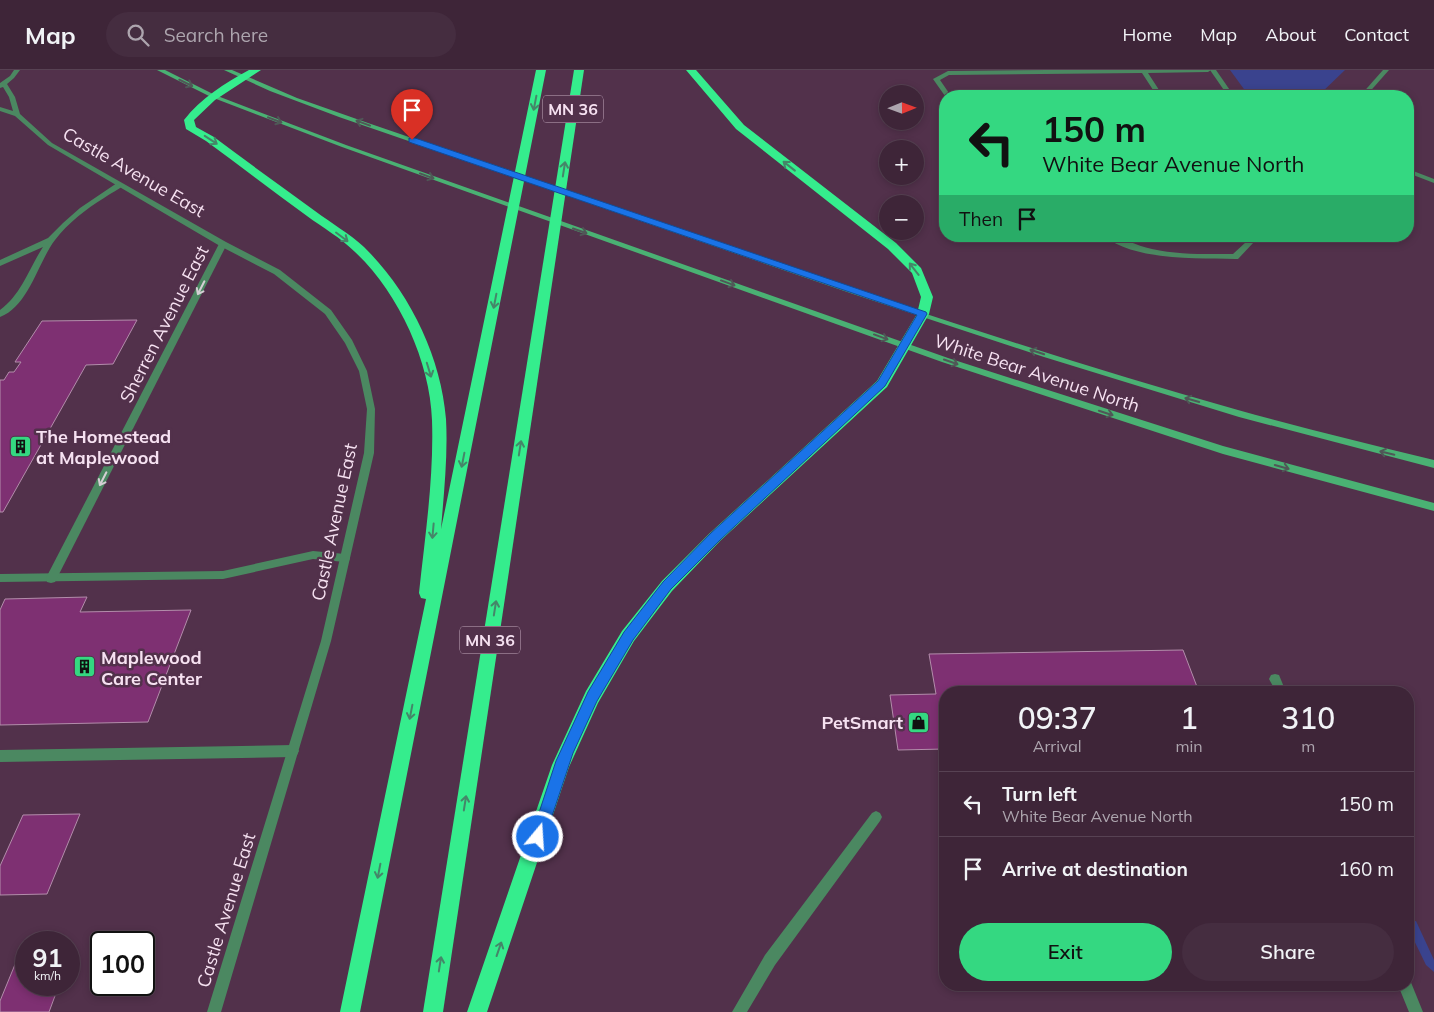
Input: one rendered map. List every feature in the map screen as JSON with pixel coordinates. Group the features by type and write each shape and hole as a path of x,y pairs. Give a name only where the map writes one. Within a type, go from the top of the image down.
{"highway":[{"path":"256,70 213,96 189,120 192,129 210,139 358,249 383,276 404,307 419,336 433,382 437,409 439,467 421,664"},
{"name":"MN 36","path":"350,1012 541,70"},
{"name":"MN 36","path":"433,1012 579,70"},
{"path":"477,1012 561,766 592,697 628,636 667,586 716,537 882,384 906,346 923,314 927,297 917,271 881,237 740,127 691,70"}],"main road":[{"name":"White Bear Avenue North","path":"160,70 213,96 399,166 906,346 1155,429 1312,475 1434,507"},
{"name":"White Bear Avenue North","path":"227,70 377,128 923,314 1166,393 1302,431 1434,464"}],"street":[{"path":"17,70 2,85 12,97 17,115"},
{"path":"942,90 936,79 948,73 1208,70"},
{"path":"1213,70 1227,90"},
{"path":"1368,90 1386,70"},
{"path":"1144,71 1156,90"},
{"path":"0,109 17,115"},
{"name":"Castle Avenue East","path":"17,115 50,144 223,244 276,272 328,312 349,342 363,371 371,409 369,453 326,641 214,1012"},
{"path":"1414,173 1434,181"},
{"path":"0,314 12,307 51,240 62,228 103,194 120,185"},
{"path":"0,262 51,240"},
{"path":"1119,242 1128,247 1157,254 1235,257 1250,242"},
{"name":"Sherren Avenue East","path":"51,579 223,244"},
{"path":"0,578 51,579 223,575 313,556 345,558"},
{"path":"1275,679 1278,686"},
{"path":"0,756 293,751"},
{"path":"739,1012 770,960 876,817"},
{"path":"1407,991 1416,1012"}],"shaded area":[{"path":"1230,70 1345,70 1324,90 1245,90"},
{"path":"1414,921 1416,921 1434,960 1434,972 1426,965 1414,940"}],"building":[{"name":"The Homestead at Maplewood","path":"137,320 113,364 86,365 3,512 0,512 0,380 4,380 9,372 14,372 21,362 15,362 42,321"},
{"name":"Maplewood Care Center","path":"87,597 80,612 191,610 148,722 0,725 0,610 5,599"},
{"name":"PetSmart","path":"1183,650 1197,686 939,686 939,749 898,750 890,695 936,694 929,654"},
{"path":"80,814 47,894 0,895 0,866 23,815"},
{"path":"15,964 15,996 55,996 49,1012 0,1012 0,1001"}],"place":[{"name":"The Homestead at Maplewood","path":"20,446"},
{"name":"Maplewood Care Center","path":"85,667"},
{"name":"PetSmart","path":"919,722"}],"route":[{"path":"412,140 923,314 906,346 882,384 716,537 667,586 628,636 592,697 569,748 561,766 538,837"}]}
